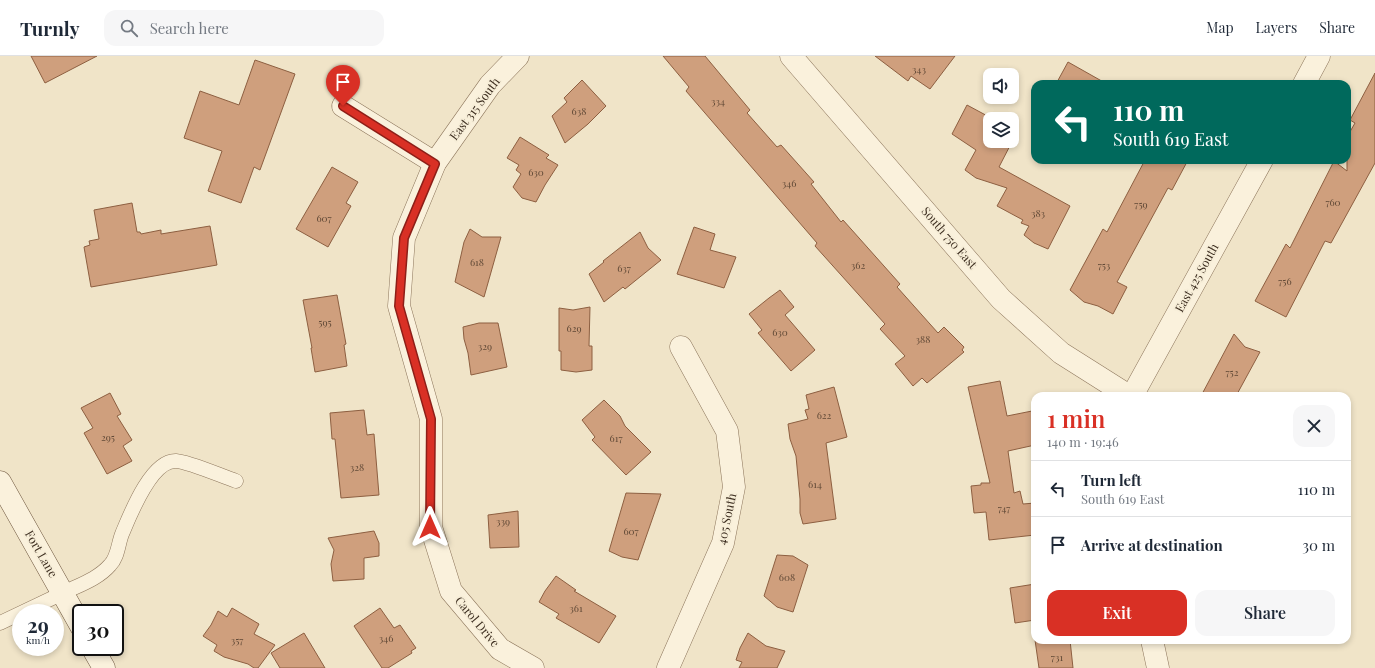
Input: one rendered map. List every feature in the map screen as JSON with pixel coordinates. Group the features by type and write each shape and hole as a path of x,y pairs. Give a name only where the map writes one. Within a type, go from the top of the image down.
{"street":[{"name":"East 315 South","path":"435,164 490,85 518,56"},
{"name":"South 750 East","path":"791,56 1001,299 1061,353 1123,392"},
{"path":"1306,80 1319,56"},
{"path":"343,106 435,164"},
{"name":"Carol Drive","path":"435,164 404,238 399,306 431,419 430,527 452,591 500,649 533,668"},
{"name":"East 425 South","path":"1134,392 1260,164"},
{"name":"405 South","path":"668,668 724,544 734,487 727,431 680,347"},
{"name":"Fort Lane","path":"0,482 72,609"},
{"path":"1153,644 1158,668"},
{"path":"97,656 104,668"}],"lane":[{"path":"0,623 102,573 114,562 119,542 134,508 157,470 166,464 174,461 184,462 236,481"}],"building":[{"path":"31,56 97,56 45,83"},
{"path":"663,56 705,56 750,110 747,113 777,147 781,145 814,182 811,184 841,222 843,220 900,284 897,287 938,333 944,327 964,347 962,350 964,352 927,383 922,378 913,386 895,364 905,356 880,329 885,324 815,246 817,243 686,91 689,87"},
{"path":"875,56 955,56 930,89 911,76 908,81"},
{"path":"255,60 295,74 260,170 254,167 241,203 208,191 222,151 184,138 200,91 239,105"},
{"path":"1068,62 1100,80 1058,80"},
{"path":"1375,73 1375,163 1331,243 1325,241 1286,317 1255,301 1286,244 1290,248 1332,164 1338,164 1347,171 1347,164 1351,164 1351,130 1355,123 1351,121"},
{"path":"582,80 606,106 588,124 565,143 552,116 567,102 564,98"},
{"path":"967,105 983,114 983,148 1009,148 999,167 1070,206 1048,249 1034,243 1024,235 1029,226 1021,223 1023,220 997,206 1007,188 976,178 965,170 976,150 952,134"},
{"path":"520,137 549,155 546,158 558,165 536,202 522,198 513,187 521,174 516,170 519,165 507,158"},
{"path":"1143,164 1186,164 1172,190 1168,188 1117,282 1127,287 1113,314 1098,306 1084,302 1070,290 1103,229 1107,232"},
{"path":"332,167 358,182 346,203 351,206 328,247 296,229"},
{"path":"132,203 137,232 140,232 141,234 161,230 161,234 210,226 217,265 91,287 84,247 90,245 89,241 99,239 94,210"},
{"path":"694,227 715,234 710,250 736,257 724,288 677,274"},
{"path":"470,229 482,237 501,237 484,297 455,282 464,242"},
{"path":"640,232 648,248 661,260 625,289 623,287 604,302 589,274"},
{"path":"780,290 794,307 785,315 815,350 791,371 758,333 762,330 749,314"},
{"path":"337,295 346,344 344,345 347,366 315,372 303,300"},
{"path":"590,307 589,346 592,346 592,370 576,372 561,370 561,351 559,351 559,308 573,310"},
{"path":"479,323 498,323 507,367 471,375 463,327"},
{"path":"1234,334 1245,347 1260,352 1238,392 1203,392"},
{"path":"1000,381 1007,416 1031,411 1031,446 1008,451 1014,493 1020,491 1023,504 1031,503 1031,535 989,540 986,512 974,513 971,486 981,485 981,483 990,483 968,387"},
{"path":"834,387 847,437 826,443 836,519 803,524 800,513 796,456 790,439 788,424 808,419 805,410 809,409 806,395"},
{"path":"110,393 121,414 117,416 132,440 123,446 132,461 107,474 84,433 93,428 81,408"},
{"path":"604,400 620,416 625,426 651,452 626,475 592,440 595,437 582,420"},
{"path":"364,410 367,435 374,434 379,495 341,498 335,439 332,439 330,413"},
{"path":"626,493 661,494 638,560 622,557 609,551"},
{"path":"518,511 519,547 490,548 488,515"},
{"path":"374,531 379,543 379,556 364,558 364,579 333,581 331,564 334,550 328,538"},
{"path":"777,555 793,556 808,565 793,612 777,607 764,596"},
{"path":"556,576 576,590 574,591 616,616 599,643 556,618 559,614 539,602"},
{"path":"1031,585 1031,621 1015,623 1010,588"},
{"path":"232,608 259,624 254,634 275,645 258,668 254,668 248,664 224,657 214,651 217,645 203,636 211,625 218,611 227,617"},
{"path":"380,608 394,628 400,625 416,648 411,651 412,653 388,668 382,668 354,626"},
{"path":"304,633 325,668 280,668 271,653"},
{"path":"748,633 766,646 785,651 777,668 739,668 742,662 736,660 740,648"},
{"path":"1036,644 1070,644 1073,668 1039,668"}],"route":[{"path":"343,106 435,164 404,238 399,306 431,419 430,527"}]}
